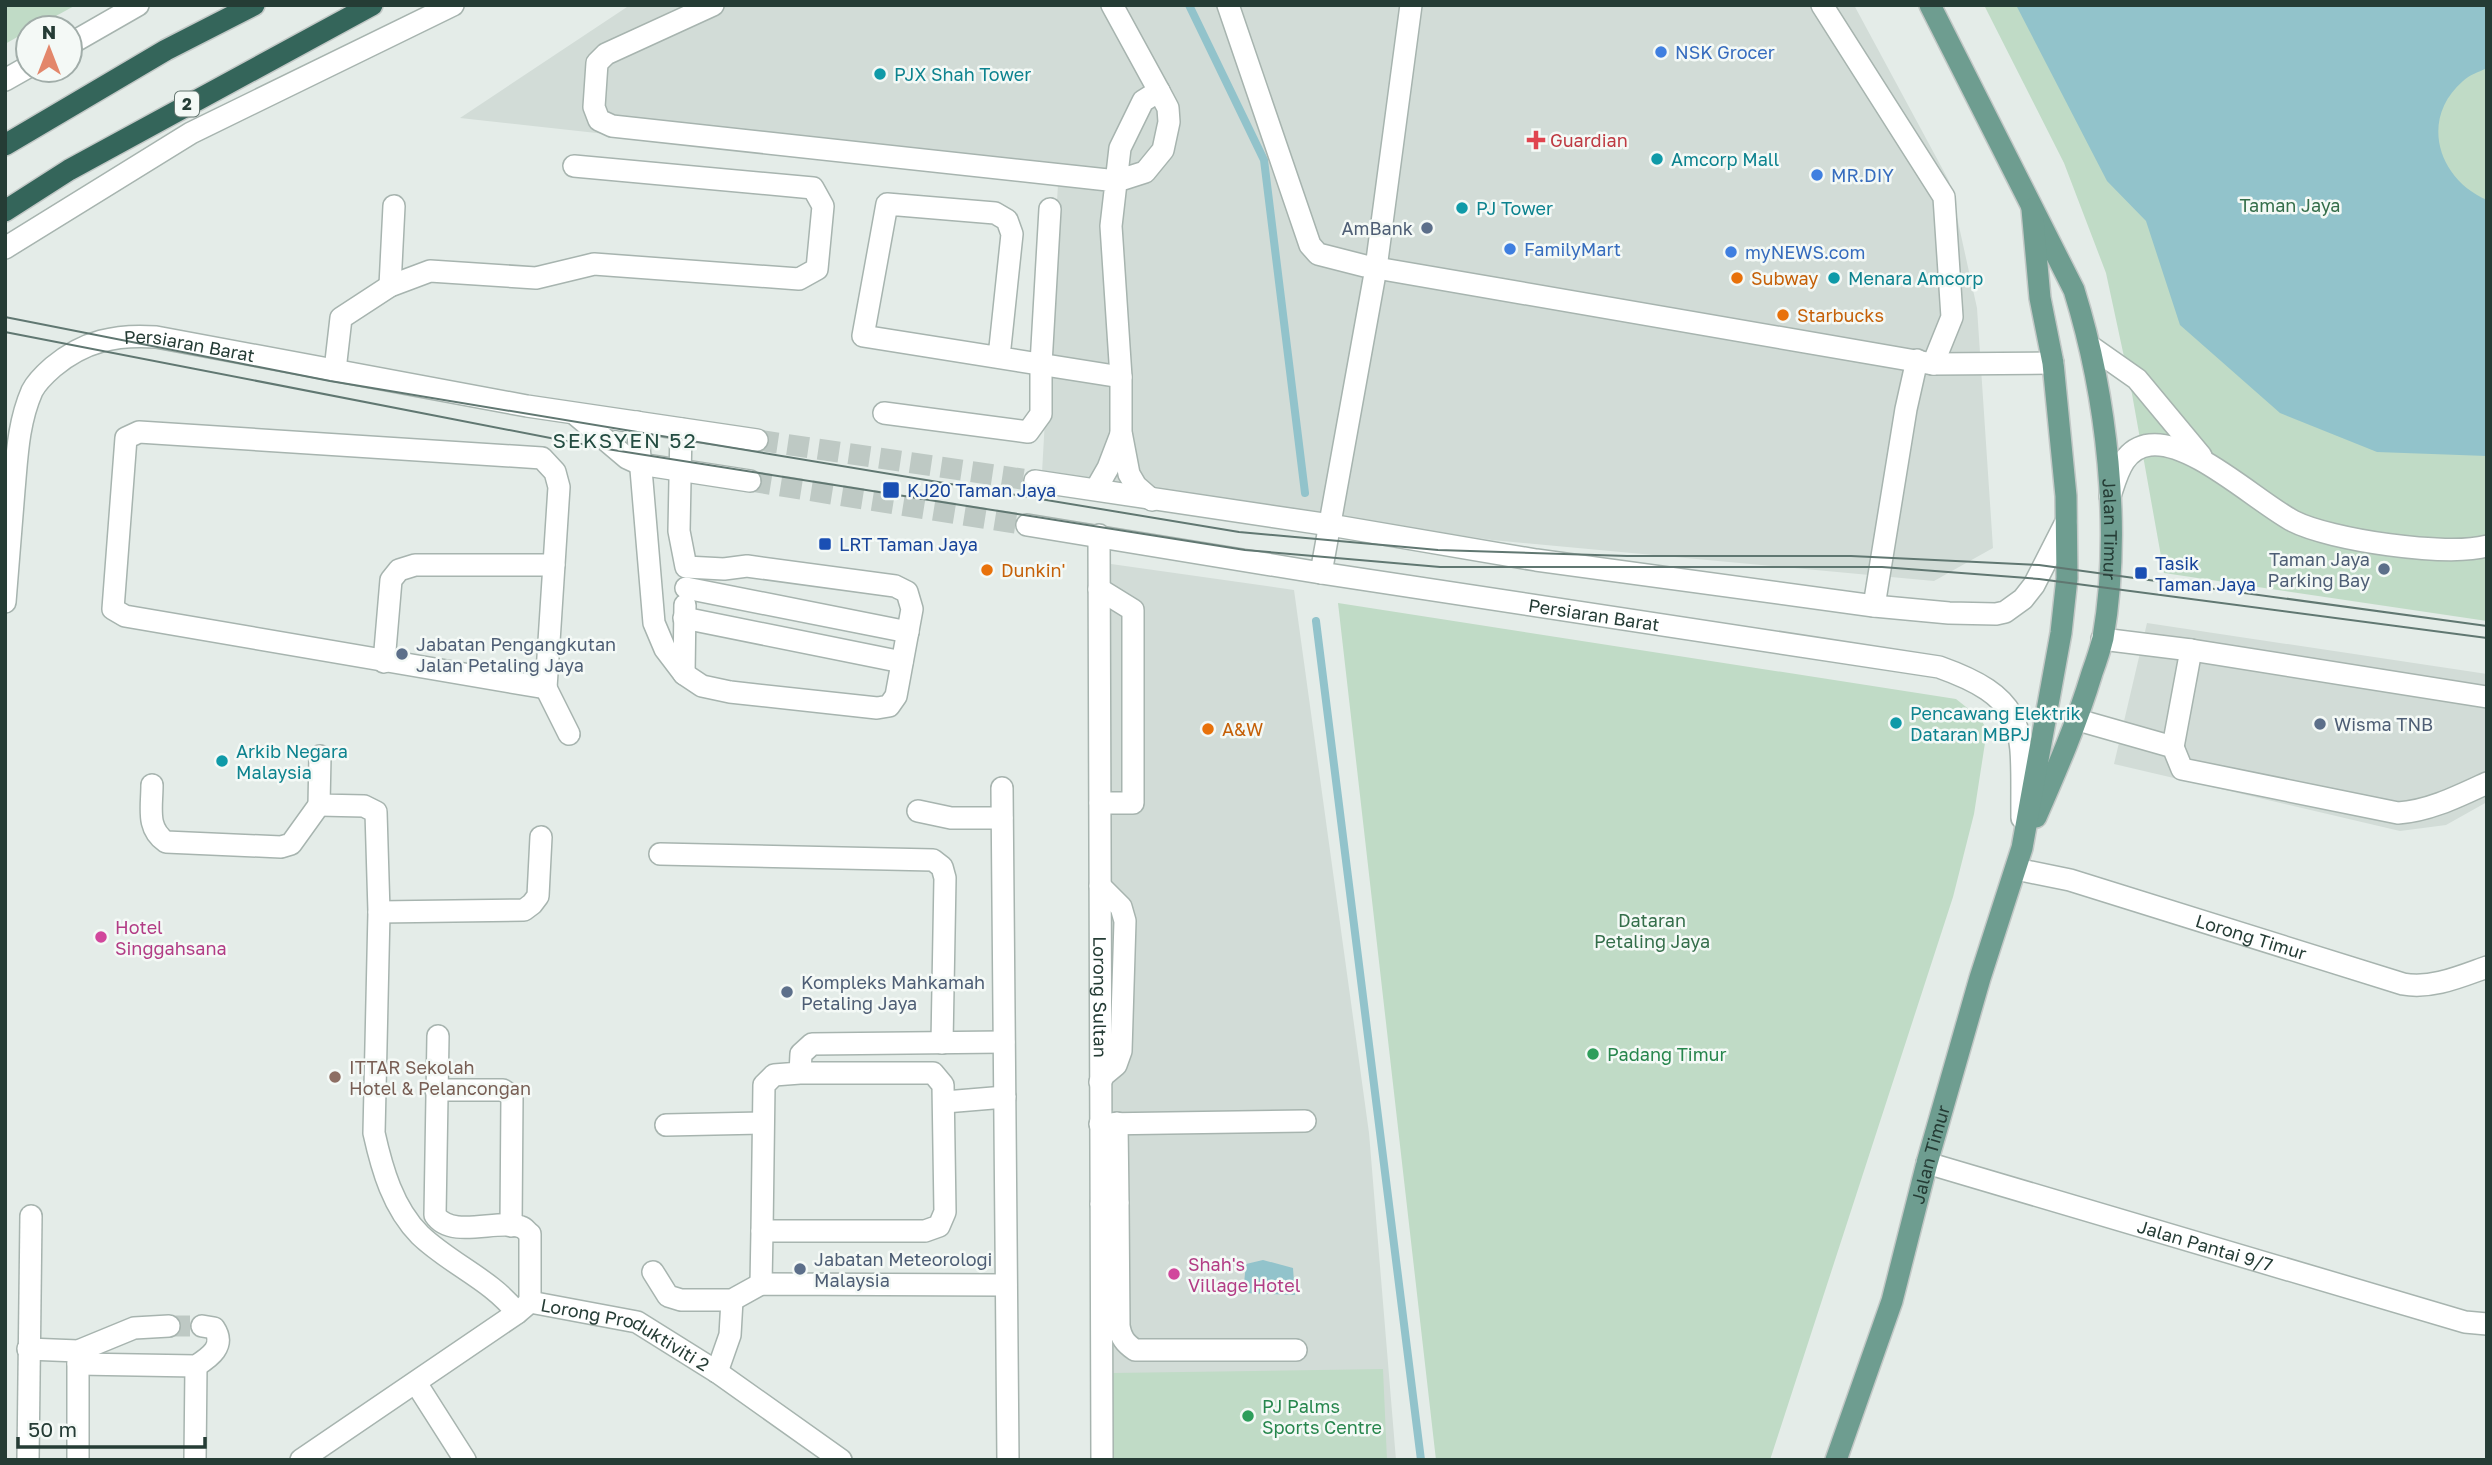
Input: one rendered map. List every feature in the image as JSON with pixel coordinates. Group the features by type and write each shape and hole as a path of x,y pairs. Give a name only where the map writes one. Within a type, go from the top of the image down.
{"highway":[{"path":"5,145 166,50 254,5"},
{"name":"2","path":"5,211 69,170 181,107 372,5"}],"main road":[{"name":"Jalan Timur","path":"1930,5 2074,290 2090,346 2102,407 2111,557 2102,639 2078,720 2022,848"},
{"name":"Jalan Timur","path":"1836,1460 1892,1301 1927,1163 1980,978 2022,848 2061,634 2067,578 2066,496 2053,363 2040,298 2032,209"}],"street":[{"path":"84,36 138,5"},
{"path":"5,248 191,133 453,5"},
{"path":"713,5 606,54 597,63 594,107 599,120 612,126 1117,181 1145,172 1163,150 1169,122 1168,108 1112,5"},
{"path":"1228,5 1311,244 1318,254 1376,268 1925,362 2053,363"},
{"path":"1321,573 1376,268 1411,5"},
{"path":"1822,5 1944,197 1952,317 1925,362 1906,409 1874,607"},
{"path":"1152,499 1136,486 1129,474 1121,432 1121,377 1111,226 1120,148 1143,101 1159,91"},
{"path":"335,370 341,318 390,286 430,271 537,278 594,264 799,279 817,269 823,206 813,188 574,166"},
{"path":"999,357 1012,234 1007,220 995,213 887,204 863,336 1121,377"},
{"path":"390,286 394,206"},
{"path":"884,413 1028,432 1041,414 1041,364 1050,209"},
{"name":"Persiaran Barat","path":"5,602 18,437 25,410 33,388 65,357 99,340 131,335 156,337 575,414 757,440"},
{"path":"2090,346 2137,379 2207,463"},
{"name":"Persiaran Barat","path":"575,414 627,458 640,464 750,481"},
{"path":"636,422 654,623 665,649 684,674 702,686 730,692 877,708 889,706 896,696 912,609 907,592 895,586 747,566 686,578"},
{"path":"681,429 680,531 686,578 684,674"},
{"path":"546,688 125,616 113,608 125,438 139,432 541,458 555,472 559,488 546,688 569,734"},
{"path":"1096,489 1108,468 1121,432"},
{"path":"2109,498 2119,466 2125,458 2149,445 2172,447 2207,463 2295,522 2372,542 2447,551 2487,546"},
{"path":"1035,481 1330,525 1536,560 1874,607 1949,613 1996,614 2005,612 2023,599 2035,585 2066,522"},
{"name":"Persiaran Barat","path":"1027,525 1321,573 1926,665 1962,675 2001,699 2012,713 2021,735 2022,848"},
{"name":"Lorong Sultan","path":"1099,535 1100,1082 1109,1124 1102,1460"},
{"path":"384,662 391,580 399,570 415,565 554,565"},
{"path":"686,578 908,632"},
{"path":"1099,589 1133,610 1133,803 1100,803"},
{"path":"684,618 902,662"},
{"path":"2102,639 2191,650 2487,696"},
{"path":"2191,650 2173,747 2182,769 2398,813 2412,812 2457,797 2487,783"},
{"path":"2078,720 2173,747"},
{"path":"152,785 152,827 166,842 281,847 291,844 318,805 320,756"},
{"path":"1002,789 1008,1460"},
{"path":"318,805 363,806 376,812 379,912 374,1133 382,1168 398,1206 420,1235 506,1298 524,1308 530,1234 520,1226 453,1227 439,1221 435,1215 438,1036"},
{"path":"918,811 951,818 1002,818"},
{"path":"379,912 524,910 538,896 541,837"},
{"path":"660,854 933,860 942,867 944,878 942,1043"},
{"name":"Lorong Timur","path":"2016,869 2070,880 2403,984 2435,984 2487,967"},
{"path":"800,1073 801,1054 812,1044 1004,1042"},
{"path":"761,1284 762,1123 764,1084 768,1079 774,1074 800,1073 933,1073 943,1084 944,1212 943,1219 933,1230 762,1231"},
{"path":"436,1090 503,1090 512,1096 511,1226"},
{"path":"944,1102 1004,1097"},
{"path":"1109,1124 1306,1121"},
{"path":"666,1125 762,1123"},
{"name":"Jalan Pantai 9/7","path":"1927,1163 2465,1322 2487,1324"},
{"path":"1109,1203 1119,1326 1121,1336 1127,1344 1135,1350 1296,1350"},
{"path":"28,1460 31,1216"},
{"path":"653,1272 668,1296 674,1299 732,1300 761,1284 1006,1285"},
{"path":"717,1372 730,1335 732,1300"},
{"name":"Lorong Produktiviti 2","path":"301,1460 524,1308 636,1322 717,1372 841,1460"},
{"path":"78,1358 134,1328 169,1326"},
{"path":"28,1349 78,1358 195,1366 211,1357 217,1349 217,1332 214,1328 202,1326"},
{"path":"78,1358 78,1460"},
{"path":"195,1366 195,1460"},
{"path":"416,1384 465,1460"}],"shaded area":[{"path":"630,5 1854,5 1949,181 1977,308 1993,548 1934,581 1492,540 1042,473 1058,184 460,118"},
{"path":"1104,563 1294,590 1369,1133 1396,1460 1110,1460"},
{"path":"2147,623 2487,674 2487,802 2446,825 2400,831 2114,764"}],"green space":[{"path":"5,5 76,5 60,14 14,14 14,39 5,44"},
{"name":"Taman Jaya","path":"1984,5 2487,5 2487,621 2164,573 2132,394 2106,273 2064,163"},
{"name":"Dataran Petaling Jaya","path":"1338,603 1956,699 1980,718 1987,730 1974,814 1953,897 1770,1460 1436,1460"},
{"name":"PJ Palms Sports Centre","path":"1383,1369 1387,1460 1113,1460 1111,1373"}],"water":[{"name":"Taman Jaya","path":"2016,5 2487,5 2487,68 2465,79 2449,96 2441,113 2438,130 2446,163 2456,178 2487,200 2487,456 2377,452 2280,413 2180,325 2146,221 2107,181"},
{"path":"1263,1260 1293,1268 1295,1295 1243,1293 1246,1264"}],"waterway":[{"path":"1189,5 1264,160 1305,493"},
{"path":"1316,621 1421,1460"}],"tunnel":[{"path":"757,440 1035,481"},
{"path":"750,481 1027,525"},
{"path":"169,1326 202,1326"}],"tram line":[{"path":"5,317 330,381 1239,532 1438,550 1627,556 1851,556 2039,565 2487,626"},
{"path":"5,332 607,449 1245,550 1440,567 1882,567 2039,579 2487,638"}],"place":[{"name":"NSK Grocer","path":"1661,52"},
{"name":"PJX Shah Tower","path":"880,74"},
{"name":"Guardian","path":"1536,140"},
{"name":"Amcorp Mall","path":"1657,159"},
{"name":"MR.DIY","path":"1817,175"},
{"name":"PJ Tower","path":"1462,208"},
{"name":"AmBank","path":"1427,228"},
{"name":"FamilyMart","path":"1510,249"},
{"name":"myNEWS.com","path":"1731,252"},
{"name":"Subway","path":"1737,278"},
{"name":"Menara Amcorp","path":"1834,278"},
{"name":"Starbucks","path":"1783,315"},
{"name":"KJ20 Taman Jaya","path":"891,490"},
{"name":"LRT Taman Jaya","path":"825,544"},
{"name":"Taman Jaya Parking Bay","path":"2384,569"},
{"name":"Dunkin'","path":"987,570"},
{"name":"Tasik Taman Jaya","path":"2141,573"},
{"name":"Jabatan Pengangkutan Jalan Petaling Jaya","path":"402,654"},
{"name":"Pencawang Elektrik Dataran MBPJ","path":"1896,723"},
{"name":"Wisma TNB","path":"2320,724"},
{"name":"A&W","path":"1208,729"},
{"name":"Arkib Negara Malaysia","path":"222,761"},
{"name":"Hotel Singgahsana","path":"101,937"},
{"name":"Kompleks Mahkamah Petaling Jaya","path":"787,992"},
{"name":"Padang Timur","path":"1593,1054"},
{"name":"ITTAR Sekolah Hotel & Pelancongan","path":"335,1077"},
{"name":"Jabatan Meteorologi Malaysia","path":"800,1269"},
{"name":"Shah's Village Hotel","path":"1174,1274"},
{"name":"PJ Palms Sports Centre","path":"1248,1416"}],"district":[{"name":"SEKSYEN 52","path":"625,440"}]}
